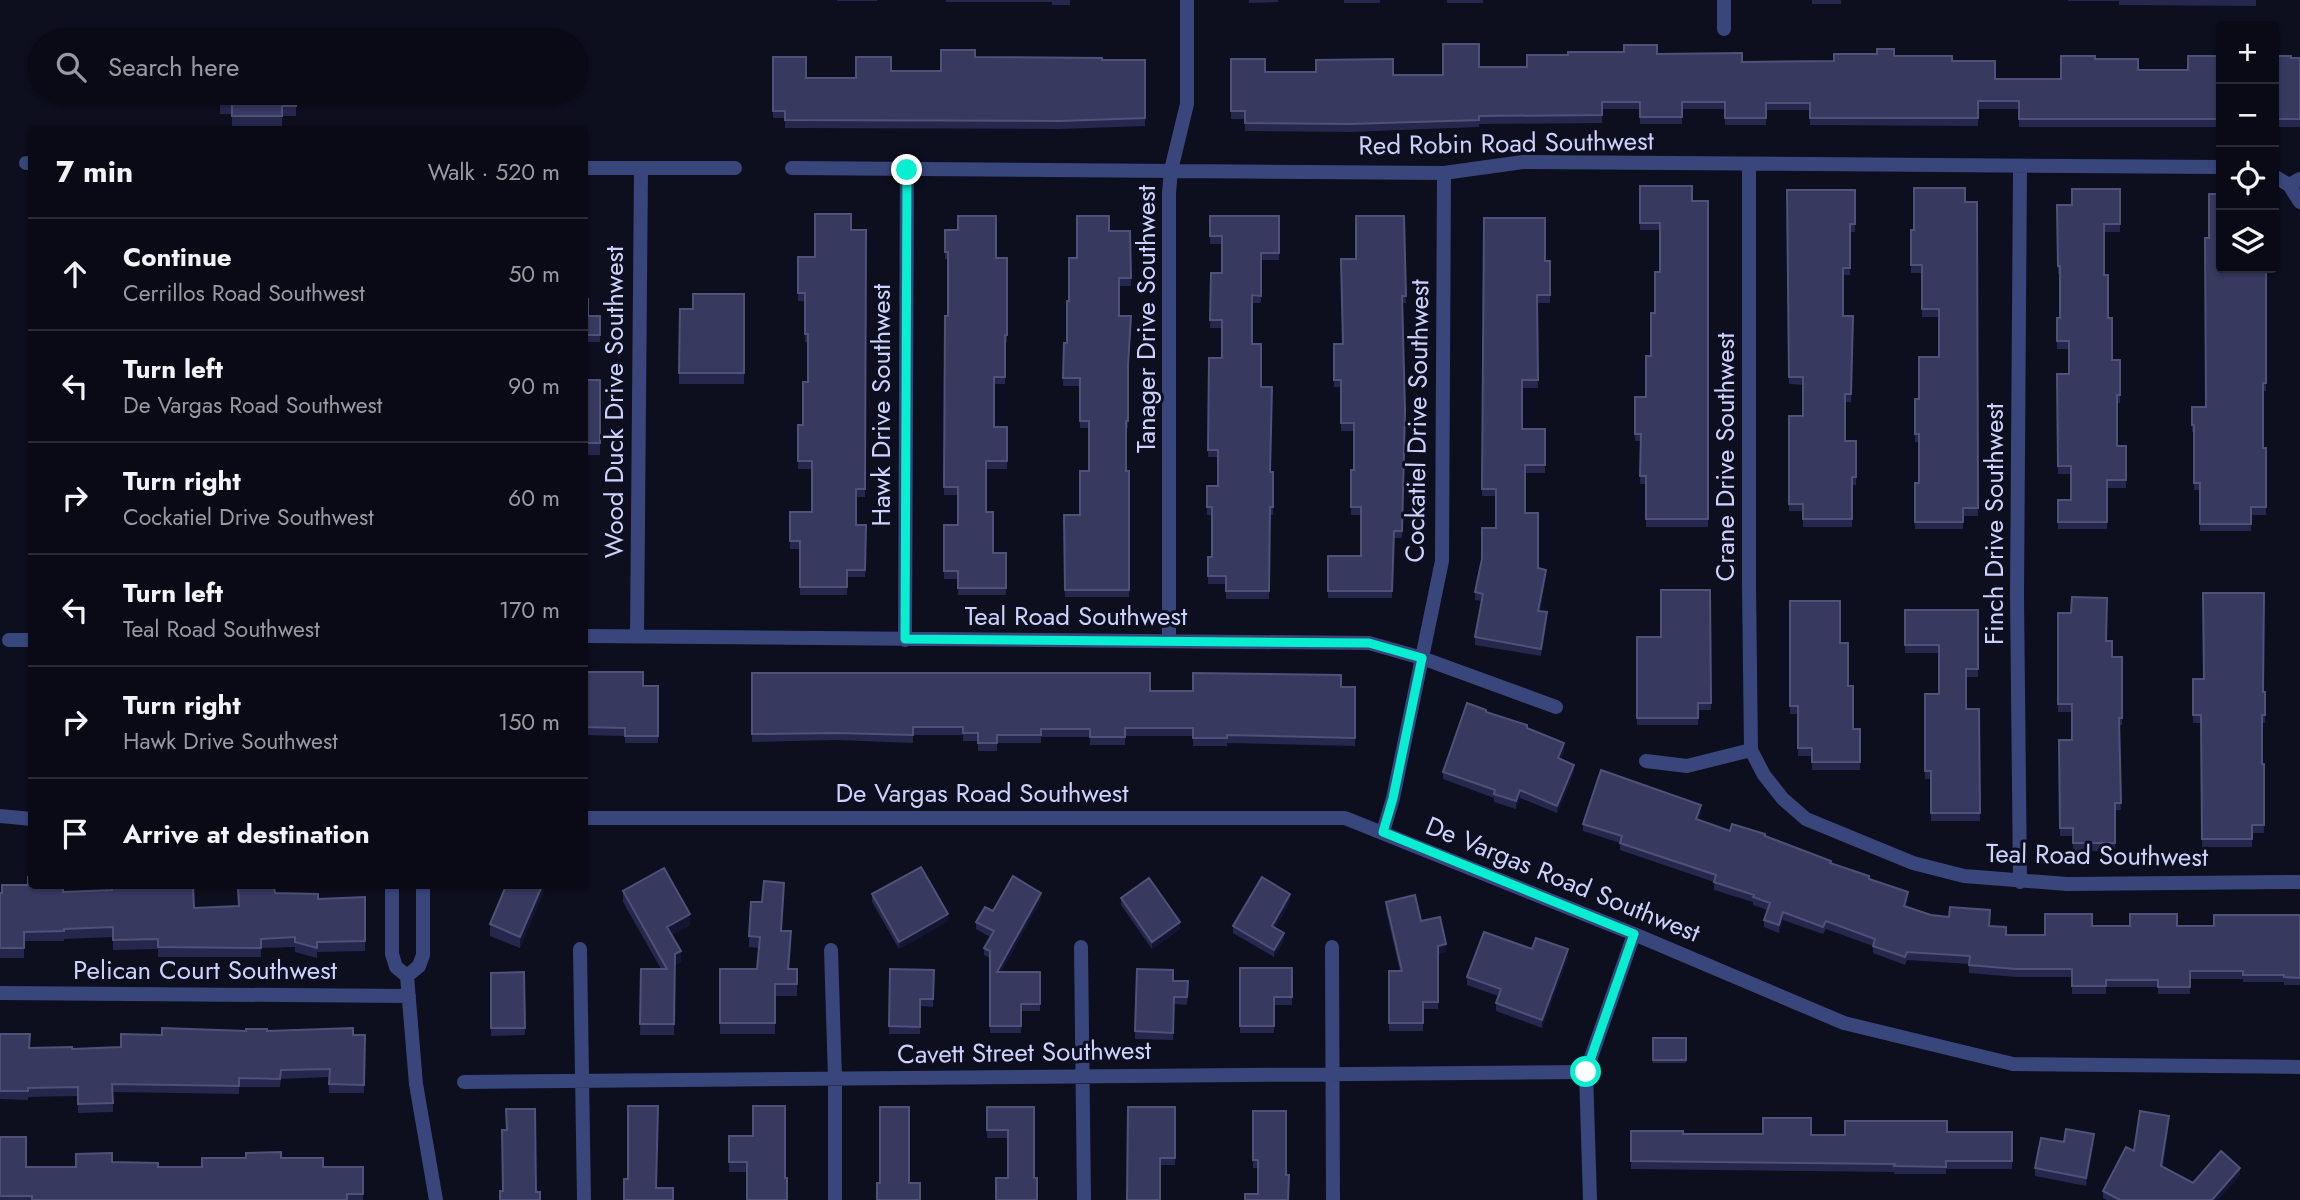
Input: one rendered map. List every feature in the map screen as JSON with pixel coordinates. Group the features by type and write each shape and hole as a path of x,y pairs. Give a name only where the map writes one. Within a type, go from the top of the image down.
{"street":[{"name":"Tanager Drive Southwest","path":"1170,640 1169,193 1171,170 1187,104 1187,0"},
{"path":"1724,0 1724,29"},
{"name":"Red Robin Road Southwest","path":"792,168 1444,173 1523,162 2216,167"},
{"name":"Crane Drive Southwest","path":"1749,164 1751,750"},
{"name":"Finch Drive Southwest","path":"2020,167 2017,595 2020,882"},
{"path":"588,168 735,168"},
{"name":"Wood Duck Drive Southwest","path":"637,636 641,168"},
{"name":"Hawk Drive Southwest","path":"905,639 907,170"},
{"name":"Cockatiel Drive Southwest","path":"1383,832 1393,798 1441,561 1444,173"},
{"path":"2295,182 2300,202"},
{"name":"Teal Road Southwest","path":"588,635 1369,643 1422,658 1556,707"},
{"path":"9,639 28,639"},
{"path":"1646,761 1687,766 1751,750"},
{"name":"Teal Road Southwest","path":"1751,750 1772,786 1806,819 1913,863 1964,876 2067,884 2300,882"},
{"path":"0,816 28,819"},
{"name":"De Vargas Road Southwest","path":"588,818 1345,818 1634,934 1844,1023 2013,1065 2300,1067"},
{"path":"392,889 393,954 396,967 407,976 416,1084 436,1200"},
{"path":"407,976 419,966 423,955 423,889"},
{"path":"1590,1200 1586,1072 1634,934"},
{"path":"1081,947 1084,1200"},
{"path":"1332,947 1333,1200"},
{"path":"580,949 583,1200"},
{"path":"831,950 835,1200"},
{"name":"Pelican Court Southwest","path":"0,993 409,996"},
{"name":"Cavett Street Southwest","path":"464,1082 1586,1072"}],"building":[{"path":"1443,44 1479,44 1479,67 1527,67 1527,55 1624,52 1624,45 1657,45 1657,54 1742,53 1742,62 1834,61 1834,54 1877,54 1877,49 1894,49 1894,56 1952,56 1952,61 1995,61 1995,79 2061,79 2061,56 2138,59 2138,70 2188,70 2188,56 2216,56 2216,119 2019,119 2019,101 1978,101 1978,118 1810,118 1810,103 1766,103 1766,118 1725,118 1725,102 1682,102 1682,117 1640,117 1640,102 1602,102 1602,115 1479,116 1479,120 1350,124 1245,123 1245,111 1231,111 1231,59 1265,59 1265,72 1316,72 1316,60 1393,59 1393,75 1443,75"},
{"path":"941,50 975,50 975,57 1145,60 1145,118 1059,121 785,120 785,111 773,111 773,57 806,57 806,78 856,78 856,57 891,57 891,71 941,71"},
{"path":"2279,56 2300,58 2300,119 2279,119"},
{"path":"232,105 296,105 282,106 282,116 232,116"},
{"path":"1640,186 1692,186 1692,201 1708,201 1708,519 1646,519 1646,476 1640,476 1641,434 1635,434 1635,397 1646,397 1646,356 1651,356 1651,313 1655,313 1655,272 1660,272 1660,223 1640,223"},
{"path":"1914,188 1965,188 1965,202 1977,202 1978,508 1963,508 1963,522 1915,522 1915,483 1919,483 1919,434 1915,434 1915,399 1919,399 1919,357 1939,357 1939,309 1922,309 1922,265 1911,265"},
{"path":"2072,189 2120,189 2120,224 2104,224 2104,275 2108,275 2112,360 2120,360 2117,446 2126,446 2126,480 2107,480 2107,522 2058,522 2058,500 2071,500 2071,466 2058,466 2057,374 2069,374 2069,341 2057,341 2060,266 2057,205 2072,205"},
{"path":"1787,190 1855,190 1855,224 1850,224 1850,268 1843,268 1843,316 1853,316 1851,394 1845,394 1845,441 1856,441 1856,477 1852,477 1852,519 1803,519 1803,504 1789,504 1789,416 1803,416 1803,377 1789,377"},
{"path":"2209,194 2216,194 2216,273 2266,273 2263,448 2266,448 2266,507 2251,507 2251,524 2200,524 2200,483 2194,483 2192,407 2206,407 2205,238 2209,238"},
{"path":"815,214 851,214 851,230 866,230 865,489 856,489 856,525 866,525 865,570 847,570 847,587 800,587 800,541 790,541 790,512 812,512 812,461 798,461 798,425 803,425 803,382 808,382 808,334 805,334 805,293 798,293 798,257 815,257"},
{"path":"958,216 996,216 996,258 1007,258 1005,377 994,377 994,427 1007,427 1007,461 986,461 986,512 993,512 993,553 1006,553 1006,588 958,588 958,571 944,571 944,525 958,525 958,487 944,487 945,316 948,316 948,252 945,252 945,230 958,230"},
{"path":"1077,216 1109,216 1109,231 1130,231 1131,278 1119,278 1119,316 1131,316 1126,421 1126,471 1129,471 1129,590 1065,590 1064,515 1080,515 1080,471 1089,471 1089,421 1080,421 1080,378 1063,378 1064,343 1067,343 1069,258 1077,258"},
{"path":"1210,216 1279,216 1279,253 1261,253 1261,296 1252,295 1252,344 1261,344 1261,387 1272,387 1270,472 1273,472 1273,507 1270,507 1269,591 1226,591 1226,576 1208,576 1208,557 1212,557 1212,507 1207,507 1207,486 1218,486 1218,450 1208,450 1209,358 1222,358 1222,320 1210,320 1211,273 1222,273 1222,236 1210,236"},
{"path":"1356,216 1404,216 1406,296 1402,296 1405,410 1402,531 1394,531 1392,591 1328,591 1328,556 1361,556 1361,507 1351,507 1354,423 1341,423 1341,380 1334,380 1334,344 1343,344 1341,259 1356,259"},
{"path":"1484,218 1545,218 1545,261 1550,261 1550,295 1537,295 1538,380 1522,380 1522,429 1545,429 1545,465 1525,465 1525,513 1538,513 1538,568 1546,570 1538,611 1547,612 1541,649 1475,637 1483,594 1475,592 1482,559 1482,528 1496,528 1496,489 1482,489"},
{"path":"693,294 744,294 744,373 679,373 680,309 693,309"},
{"path":"588,316 600,316 600,335 588,335"},
{"path":"588,380 600,380 600,443 588,443"},
{"path":"1661,590 1710,590 1711,703 1698,703 1698,718 1637,718 1637,637 1661,637"},
{"path":"2203,593 2264,593 2264,825 2252,825 2252,839 2202,839 2201,715 2193,715 2193,679 2204,679"},
{"path":"2072,597 2107,598 2106,641 2112,641 2112,657 2122,657 2122,718 2119,718 2121,803 2115,803 2115,843 2073,843 2073,828 2060,828 2059,740 2072,740 2072,704 2058,704 2058,613 2071,613"},
{"path":"1790,601 1840,601 1840,643 1848,643 1848,686 1853,686 1853,729 1860,729 1860,762 1812,762 1812,748 1798,748 1798,706 1790,706"},
{"path":"1905,610 1978,610 1978,669 1966,669 1966,709 1979,709 1980,813 1931,813 1931,771 1925,771 1925,694 1939,694 1939,645 1905,645"},
{"path":"588,672 643,672 643,686 658,686 658,736 625,736 625,728 588,727"},
{"path":"752,673 1150,673 1150,691 1193,691 1193,673 1341,675 1341,687 1355,687 1355,738 1227,735 1227,738 1193,738 1193,728 1125,728 1125,737 1090,737 1090,729 1041,729 1041,735 997,735 997,743 978,743 978,733 963,733 963,727 913,727 913,735 752,734"},
{"path":"1467,703 1527,725 1527,728 1564,743 1558,758 1574,765 1557,806 1520,790 1516,801 1494,794 1495,790 1443,772"},
{"path":"1601,770 1701,805 1696,819 1730,831 1732,824 1765,834 1831,861 1830,863 1869,876 1869,879 1908,892 1904,906 1931,915 1949,917 1950,907 1990,910 1989,926 2006,927 2006,935 2045,935 2045,914 2092,914 2092,926 2130,926 2130,914 2177,914 2177,926 2214,926 2214,915 2300,915 2300,978 2284,975 2243,975 2243,971 2190,971 2190,987 2158,987 2158,980 2106,980 2106,986 2072,986 2072,969 2016,969 1969,965 1970,956 1907,952 1905,957 1873,946 1875,939 1826,921 1823,927 1783,912 1779,925 1764,920 1770,903 1714,882 1716,875 1620,843 1622,836 1583,824"},
{"path":"921,867 948,914 899,942 872,894"},
{"path":"664,868 690,914 667,927 681,951 675,954 674,1024 640,1024 641,969 667,969 623,891"},
{"path":"1013,876 1041,893 997,972 1040,972 1040,1004 1021,1004 1021,1026 990,1026 990,951 984,948 994,931 976,922 985,907 993,911"},
{"path":"1262,877 1290,894 1272,926 1284,933 1274,950 1233,926"},
{"path":"1149,878 1180,922 1152,942 1121,898"},
{"path":"764,881 784,883 781,931 791,931 788,969 797,969 797,984 775,984 775,1023 720,1023 720,969 757,969 760,937 749,936 751,902 762,902"},
{"path":"2,885 28,885 28,889 63,889 63,892 193,889 194,908 239,906 238,889 274,889 275,893 318,894 318,899 365,897 365,941 317,942 317,948 295,942 295,937 261,939 261,948 158,947 158,939 113,940 113,927 24,932 24,948 0,948"},
{"path":"505,889 541,889 520,937 490,924"},
{"path":"1415,895 1421,921 1440,917 1446,944 1438,946 1438,1002 1423,1002 1423,1023 1389,1023 1389,971 1402,971 1386,902"},
{"path":"1484,932 1532,949 1536,938 1568,949 1542,1020 1496,1003 1501,989 1467,977"},
{"path":"1240,968 1292,968 1292,997 1274,997 1274,1026 1240,1026"},
{"path":"890,969 934,970 933,999 920,999 920,1027 889,1026"},
{"path":"1137,969 1173,970 1173,981 1188,981 1187,997 1174,997 1173,1033 1135,1031"},
{"path":"524,972 525,1028 491,1028 491,973"},
{"path":"162,1028 267,1031 353,1028 353,1035 365,1035 364,1085 329,1084 330,1069 281,1070 280,1079 239,1078 239,1086 112,1084 113,1103 78,1104 78,1087 0,1091 0,1034 30,1034 29,1048 72,1049 121,1047 121,1034 162,1035"},
{"path":"1653,1038 1686,1038 1686,1060 1653,1060"},
{"path":"628,1106 658,1106 656,1188 673,1188 673,1200 624,1200 624,1179 628,1179"},
{"path":"753,1106 785,1106 787,1200 747,1200 747,1162 729,1162 729,1136 753,1136"},
{"path":"880,1107 909,1107 909,1183 920,1183 920,1200 877,1200 877,1183 880,1183"},
{"path":"987,1107 1034,1107 1034,1178 1037,1178 1037,1200 996,1200 996,1178 1008,1178 1008,1130 987,1130"},
{"path":"1128,1107 1175,1107 1175,1158 1160,1158 1160,1200 1127,1200"},
{"path":"506,1109 535,1109 536,1192 540,1192 540,1200 500,1200 500,1191 503,1191 502,1130 507,1130"},
{"path":"1253,1111 1286,1111 1288,1200 1245,1200 1245,1194 1258,1194 1258,1160 1253,1160"},
{"path":"2140,1111 2169,1116 2161,1166 2193,1183 2221,1151 2240,1168 2212,1200 2120,1200 2103,1191 2126,1147 2134,1151"},
{"path":"1763,1118 1811,1118 1811,1135 1845,1135 1845,1121 1947,1121 1947,1132 2012,1132 2012,1161 1946,1161 1946,1167 1631,1161 1631,1131 1763,1134"},
{"path":"2066,1129 2094,1134 2086,1178 2035,1168 2041,1138 2064,1142"},
{"path":"0,1137 26,1137 26,1167 76,1167 76,1154 112,1153 112,1162 158,1163 158,1167 202,1167 202,1158 246,1158 246,1153 281,1152 281,1158 323,1158 323,1167 363,1167 363,1194 347,1194 347,1200 32,1200 32,1196 0,1196"}],"route":[{"path":"907,170 905,639 1369,643 1422,658 1393,798 1383,832 1634,934 1586,1072"}]}
